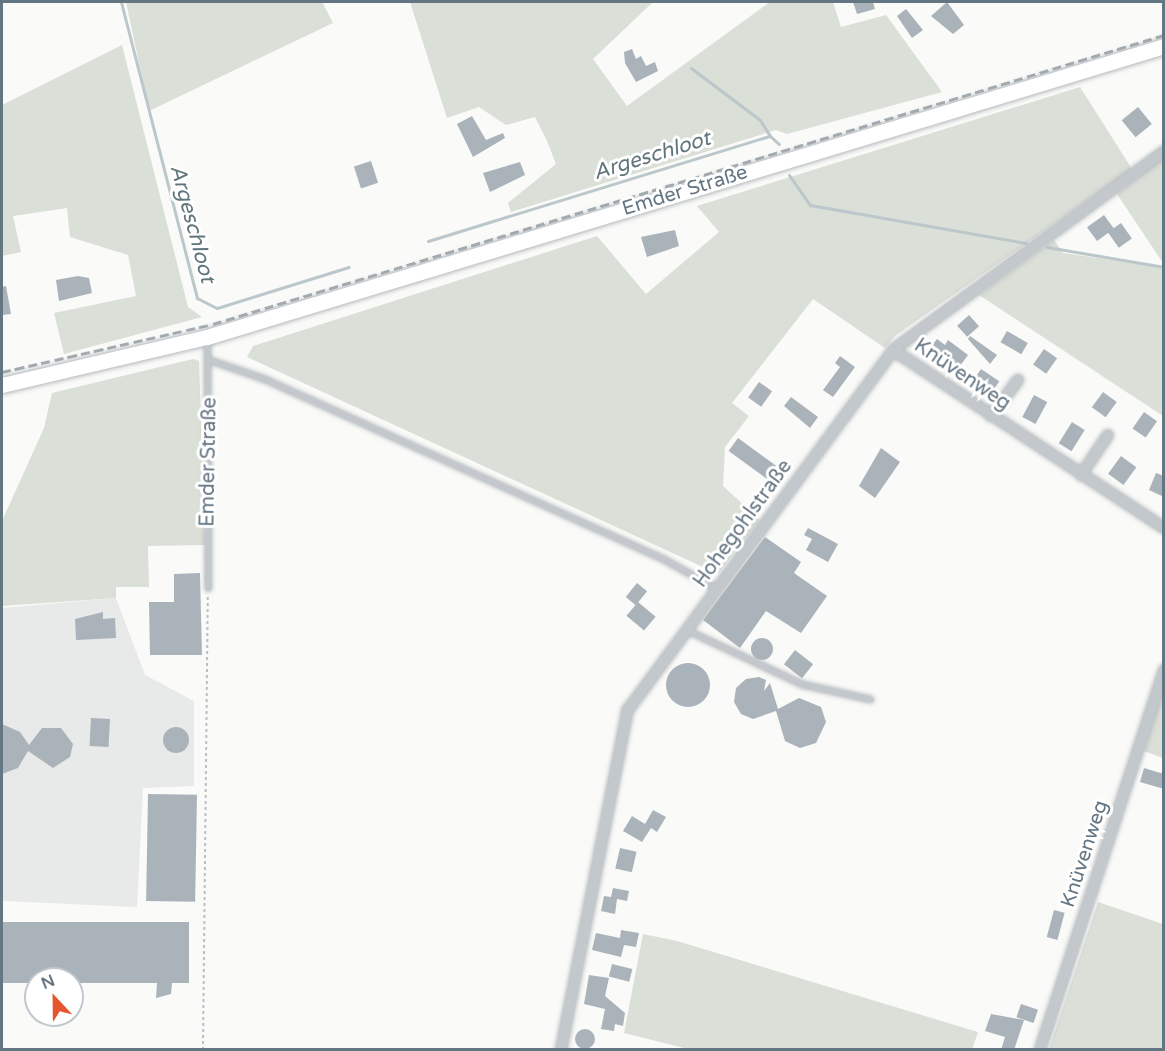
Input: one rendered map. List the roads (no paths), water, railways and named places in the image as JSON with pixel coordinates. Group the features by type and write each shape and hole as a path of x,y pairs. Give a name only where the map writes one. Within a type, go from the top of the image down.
{"main road":[{"name":"Emder Straße","path":"2,385 207,337 1164,46"}],"street":[{"name":"Hohegohlstraße","path":"561,1050 621,728 687,630 893,350 1164,152"},
{"name":"Knüvenweg","path":"893,350 1164,528"},
{"path":"991,416 1018,380"},
{"path":"1081,475 1108,435"},
{"name":"Knüvenweg","path":"1040,1050 1164,670"}],"lane":[{"name":"Emder Straße","path":"207,337 210,360 208,588"},
{"path":"210,360 265,379 640,548 718,589"},
{"path":"687,630 802,684 870,699"}],"waterway":[{"name":"Argeschloot","path":"121,2 197,298 217,308 349,267"},
{"path":"691,68 760,120 770,136"},
{"name":"Argeschloot","path":"428,241 770,136 779,144"},
{"name":"Argeschloot","path":"789,175 810,205 1026,243"},
{"name":"Argeschloot","path":"1047,247 1164,267"}],"railway":[{"path":"2,372 213,324 1164,35"}]}
